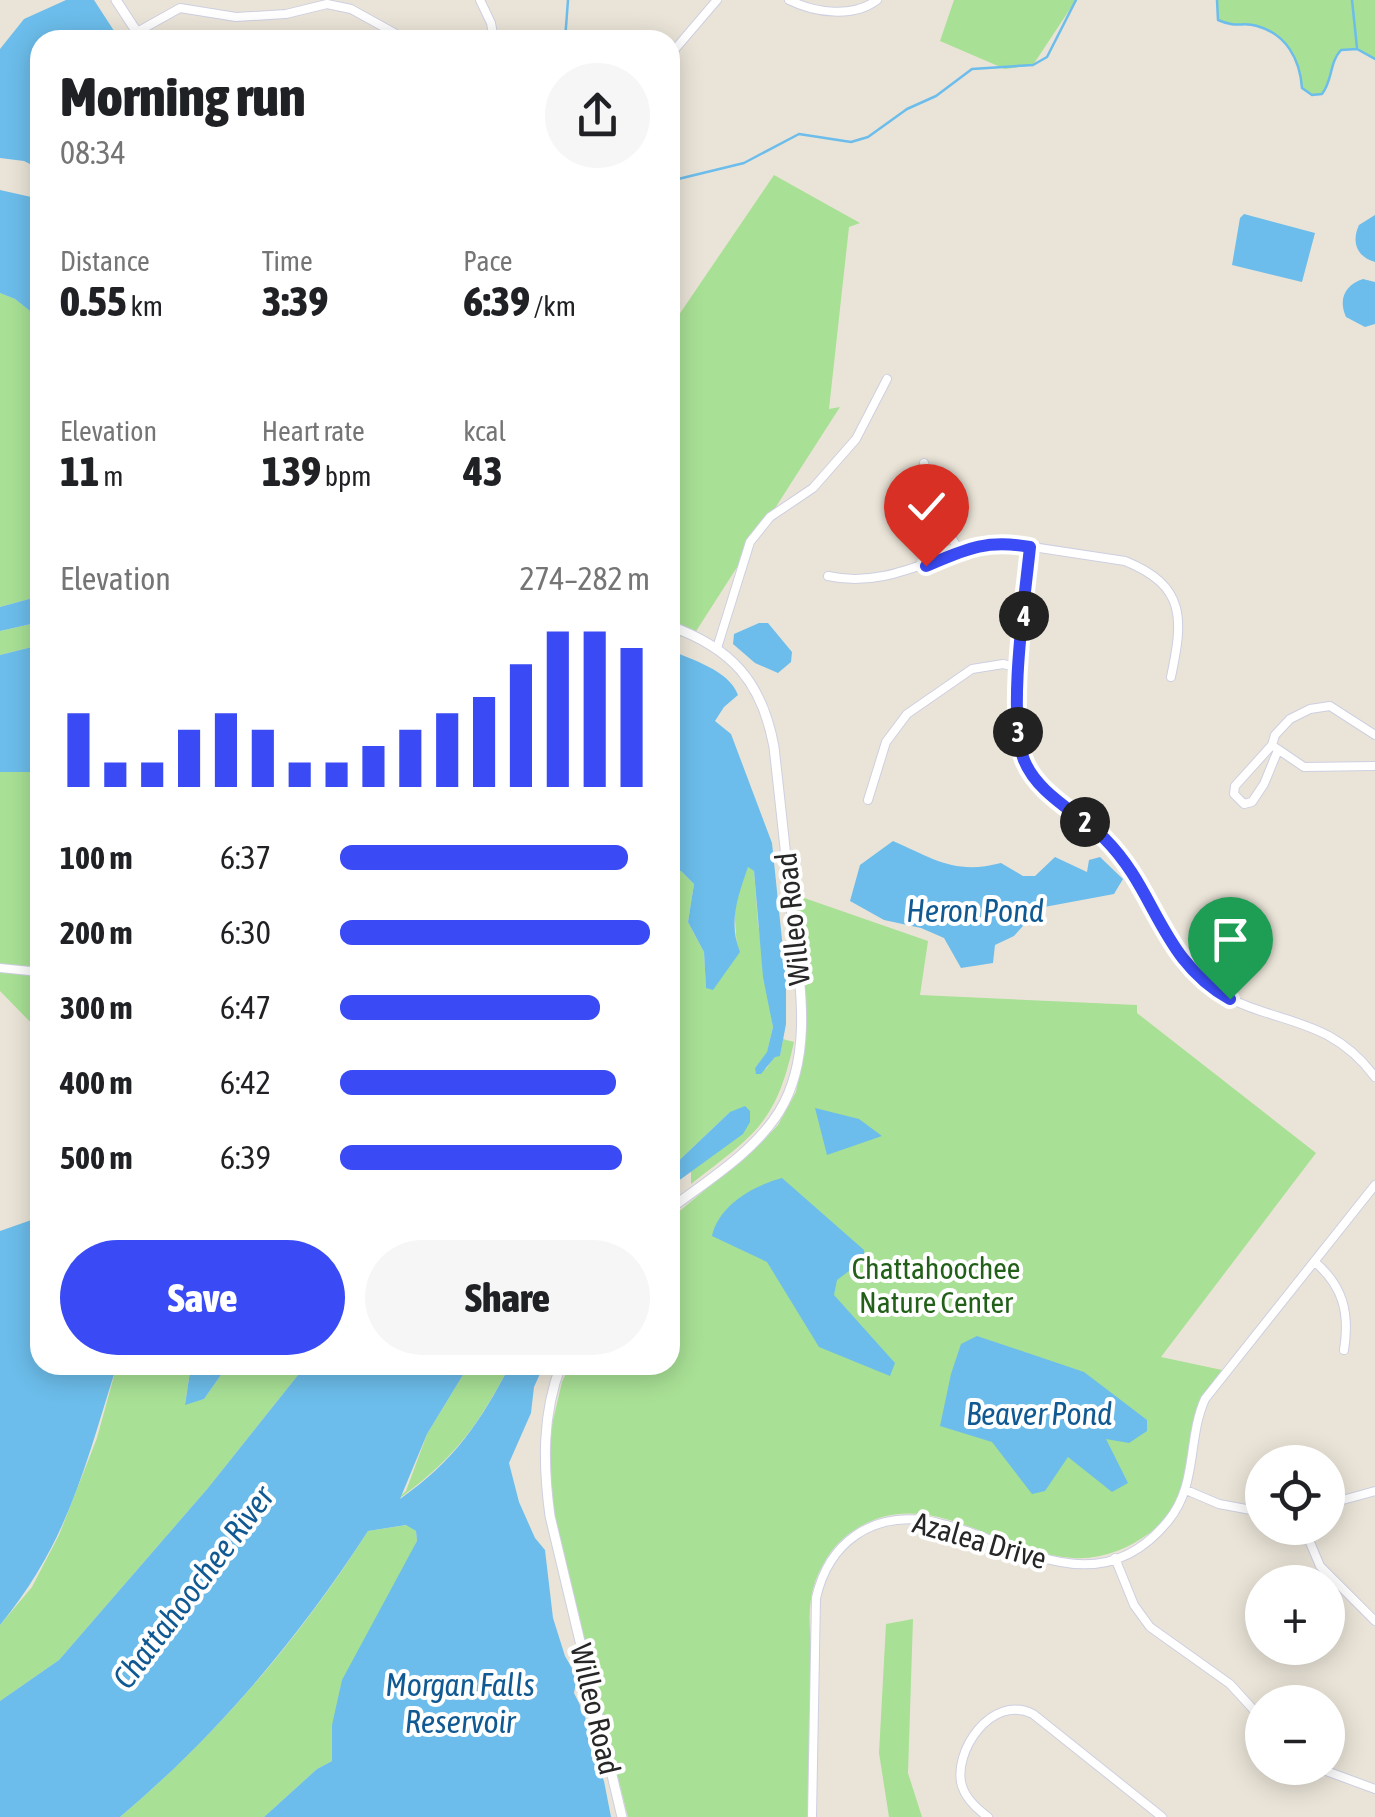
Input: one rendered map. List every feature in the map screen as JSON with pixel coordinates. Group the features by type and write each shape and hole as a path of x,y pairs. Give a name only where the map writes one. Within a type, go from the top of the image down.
{"street":[{"path":"116,0 135,30"},
{"path":"480,0 492,30"},
{"path":"680,43 717,0"},
{"path":"789,0 849,12 876,0"},
{"path":"148,30 180,8 236,16 286,14 327,4 351,10 388,30"},
{"path":"717,648 750,542 770,517 813,488 856,439 887,379"},
{"path":"924,463 940,518 960,552"},
{"path":"828,576 845,580 898,575 1000,542 1125,562 1161,581 1175,601 1180,625 1171,678"},
{"path":"1030,547 1018,730 1024,762 1052,796 1096,830 1118,853 1188,968 1230,999 1341,1041 1362,1059 1375,1078"},
{"name":"Willeo Road","path":"680,630 717,648 755,687 772,731 802,1016 795,1072 773,1120 738,1156 680,1201"},
{"path":"868,800 886,742 907,714 972,669 1003,664 1020,668"},
{"path":"1275,748 1236,786 1234,794 1240,802 1254,799 1275,748 1275,734 1290,718 1324,706 1337,710 1375,736"},
{"path":"1275,748 1304,768 1375,766"},
{"path":"0,968 30,971"},
{"name":"Azalea Drive","path":"812,1817 816,1598 829,1562 850,1540 876,1524 910,1517 936,1521 1056,1562 1085,1564 1115,1558 1135,1548 1161,1530 1186,1490 1205,1399 1375,1186"},
{"path":"1315,1262 1333,1277 1340,1289 1346,1329 1344,1350"},
{"name":"Willeo Road","path":"559,1375 547,1418 545,1478 550,1516 622,1817"},
{"path":"1186,1490 1219,1504 1245,1509"},
{"path":"1345,1499 1375,1491"},
{"path":"1311,1545 1320,1566 1375,1622"},
{"path":"1115,1558 1134,1604 1150,1627 1230,1684 1245,1700"},
{"path":"988,1817 964,1792 961,1767 983,1724 1008,1708 1038,1718 1162,1817"},
{"path":"1345,1777 1375,1788"}],"green space":[{"path":"954,0 1076,0 1033,65 1005,69 940,41"},
{"path":"1217,0 1375,0 1375,59 1357,49 1341,50 1322,94 1312,95 1302,88 1295,58 1283,41 1257,26 1218,20"},
{"path":"774,175 860,223 849,227 829,409 840,407 691,639 680,636 680,313"},
{"path":"0,293 30,311 30,599 0,607"},
{"path":"30,624 30,648 0,655 0,631"},
{"path":"0,772 30,772 30,1022 0,991"},
{"path":"748,866 754,871 773,1027 767,1053 755,1068 766,1069 775,1056 780,1056 783,1039 794,1042 779,1092 760,1125 691,1184 691,1171 707,1159 730,1112 680,1160 680,871 694,884 688,922 704,952 706,987 737,948 734,906"},
{"name":"Chattahoochee Nature Center","path":"787,892 928,941 920,995 1137,1005 1137,1013 1316,1153 1161,1357 1222,1370 1199,1409 1182,1490 1162,1523 1124,1548 1083,1558 1045,1554 937,1517 883,1517 856,1529 826,1559 812,1594 814,1697 809,1817 628,1817 545,1492 551,1429 565,1375 680,1375 680,1211 778,1125 796,1092 802,1060"},
{"path":"114,1375 189,1375 185,1404 204,1399 221,1375 298,1375 208,1488 59,1660 0,1701 0,1625 32,1587 59,1535 97,1438"},
{"path":"463,1375 504,1375 461,1443 392,1504 406,1491 427,1434"},
{"path":"407,1525 416,1531 417,1541 332,1725 332,1761 317,1769 264,1817 120,1817 190,1753 255,1683 314,1609 368,1531"},
{"path":"913,1619 908,1773 922,1817 889,1817 879,1753 886,1624"}],"water":[{"path":"66,0 94,0 114,30 30,30 30,164 0,158 0,49 24,19"},
{"path":"0,190 30,197 30,311 0,293"},
{"path":"1244,214 1315,233 1302,282 1232,265"},
{"path":"1375,215 1375,262 1360,253 1356,237 1359,225"},
{"path":"1363,279 1375,282 1375,324 1365,327 1346,317 1343,304 1348,289"},
{"path":"30,599 30,624 0,631 0,607"},
{"path":"768,623 792,652 791,662 778,673 755,663 733,644 734,634"},
{"path":"30,648 30,772 0,772 0,655"},
{"path":"680,654 718,672 738,695 715,721 731,734 772,843 786,978 786,1024 780,1056 761,1074 756,1074 755,1068 767,1052 773,1027 763,977 754,871 748,867 736,909 740,952 713,990 706,988 704,952 688,922 694,884 681,871"},
{"name":"Heron Pond","path":"893,841 945,863 970,867 1001,863 1023,876 1035,876 1055,857 1087,872 1089,860 1100,857 1123,879 1114,894 1039,908 1014,936 995,945 993,963 961,968 944,938 884,920 850,901 860,865"},
{"path":"745,1106 750,1111 750,1122 743,1134 680,1180 680,1160 730,1112"},
{"path":"815,1108 859,1119 882,1136 827,1155"},
{"path":"782,1178 864,1250 865,1259 837,1280 834,1295 895,1363 890,1376 819,1347 767,1262 712,1236 722,1215 739,1198"},
{"path":"30,1220 30,1375 114,1375 59,1532 24,1594 0,1625 0,1231"},
{"name":"Beaver Pond","path":"977,1336 1084,1372 1147,1420 1147,1431 1129,1443 1106,1439 1128,1483 1112,1492 1068,1457 1045,1491 1032,1494 992,1442 940,1426 961,1344"},
{"path":"190,1375 221,1375 204,1399 185,1405"},
{"path":"298,1375 463,1375 427,1434 400,1499 436,1470 464,1440 504,1375 539,1375 531,1413 509,1463 519,1502 535,1538 545,1550 553,1618 565,1656 577,1677 574,1693 585,1715 589,1745 604,1781 611,1817 264,1817 317,1769 332,1761 332,1725 342,1680 417,1541 416,1531 406,1525 368,1531 285,1647 223,1719 120,1817 0,1817 0,1701 59,1660 208,1488"}],"waterway":[{"path":"566,30 568,0"},
{"path":"680,179 744,163 799,134 851,142 868,137 972,69 1033,65 1047,57 1076,0"},
{"path":"1217,0 1218,20 1257,26 1283,41 1295,58 1302,88 1312,95 1322,94 1341,50 1357,49 1375,59"},
{"path":"1352,0 1357,48"}],"route":[{"path":"926,566 980,544 1000,542 1030,547 1018,730 1024,762 1052,796 1096,830 1118,853 1188,968 1230,999"}],"water label":[{"name":"Chattahoochee River","path":"193,1587"},
{"name":"Morgan Falls Reservoir","path":"460,1702"}]}
